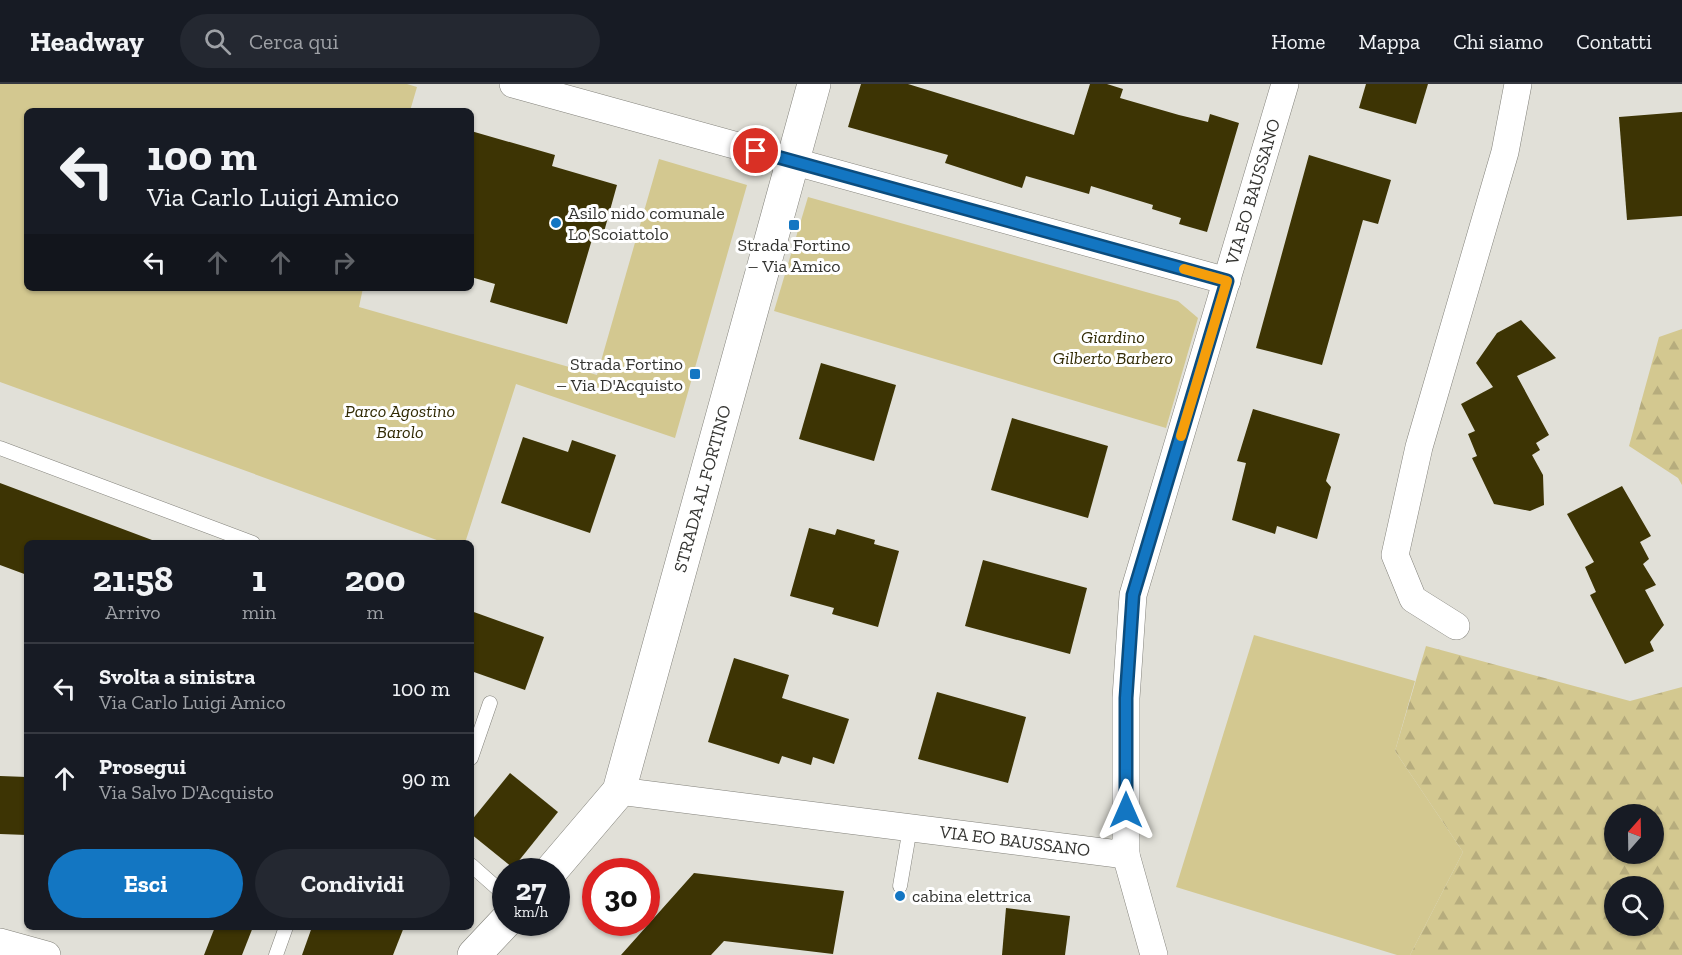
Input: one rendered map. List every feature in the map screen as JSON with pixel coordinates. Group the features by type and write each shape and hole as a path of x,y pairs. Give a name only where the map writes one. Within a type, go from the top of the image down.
{"street":[{"path":"513,84 1227,281"},
{"name":"STRADA AL FORTINO","path":"562,858 619,791 814,84"},
{"name":"VIA EO BAUSSANO","path":"619,791 1126,855 1126,698 1133,595 1285,84"},
{"path":"1456,626 1413,599 1395,555 1419,447 1505,152 1518,84"},
{"path":"1126,855 1154,955"},
{"path":"474,955 492,936"},
{"path":"0,942 47,955"}],"lane":[{"path":"0,448 245,540"},
{"path":"474,749 490,703"},
{"path":"900,886 910,828"},
{"path":"474,868 492,884"},
{"path":"276,955 285,930"}],"green space":[{"name":"Parco Agostino Barolo","path":"0,84 407,84 417,87 411,108 24,108 24,291 362,291 359,307 597,375 659,159 747,185 675,438 516,384 466,540 437,540 0,382"},
{"name":"Giardino Gilberto Barbero","path":"808,197 1178,301 1198,318 1166,428 774,311"},
{"path":"1682,329 1682,485 1678,478 1629,446 1659,337"},
{"path":"1254,635 1415,681 1395,751 1463,852 1410,955 1397,955 1176,887"},
{"path":"1426,646 1630,701 1682,687 1682,955 1410,955 1463,852 1395,751"}],"building":[{"path":"861,84 908,84 1074,135 1090,84 1107,84 1123,89 1120,98 1179,115 1208,122 1210,114 1239,123 1207,232 1179,224 1181,218 1152,209 1153,205 1091,186 1089,194 1026,176 1022,188 945,163 948,155 848,127"},
{"path":"1366,84 1428,84 1416,124 1359,108"},
{"path":"1682,112 1682,216 1627,220 1619,117"},
{"path":"474,132 555,155 552,166 617,185 602,239 593,236 567,324 490,302 495,284 474,278"},
{"path":"1309,155 1391,180 1378,224 1363,220 1322,365 1256,348"},
{"path":"1521,320 1556,358 1517,376 1549,435 1536,443 1540,450 1532,455 1543,475 1544,505 1530,511 1494,504 1472,458 1477,456 1468,434 1475,431 1461,404 1493,387 1476,363 1497,333"},
{"path":"821,363 896,385 874,461 799,439"},
{"path":"1253,409 1340,434 1326,481 1331,487 1317,539 1277,526 1275,534 1232,520 1246,463 1237,461"},
{"path":"1012,418 1108,446 1088,518 991,490"},
{"path":"523,437 568,452 572,440 616,455 590,533 501,503"},
{"path":"0,483 152,540 24,540 24,574 0,565"},
{"path":"1622,486 1651,536 1640,542 1649,559 1643,564 1656,585 1645,590 1664,625 1650,642 1654,651 1625,664 1590,595 1596,592 1585,567 1594,562 1567,514"},
{"path":"809,528 835,535 837,529 875,540 874,544 899,551 878,627 832,614 834,608 790,596"},
{"path":"983,560 1087,588 1070,654 965,626"},
{"path":"474,612 544,637 525,690 474,672"},
{"path":"734,658 789,675 782,698 849,719 834,764 813,757 811,765 782,756 779,764 708,742"},
{"path":"937,692 1026,717 1008,783 918,759"},
{"path":"510,773 558,812 521,858 501,858 474,836 474,817"},
{"path":"0,776 24,777 24,835 0,834"},
{"path":"694,873 844,891 833,954 724,941 711,955 621,955 638,936 660,936 660,911"},
{"path":"1006,908 1070,916 1065,955 1002,955"},
{"path":"214,930 252,930 242,955 204,955"},
{"path":"311,930 403,930 393,955 302,955"}],"slow traffic":[{"path":"1181,436 1227,281 1184,269"}],"place":[{"name":"Asilo nido comunale Lo Scoiattolo","path":"556,223"},
{"name":"Strada Fortino – Via Amico","path":"794,225"},
{"name":"Strada Fortino – Via D'Acquisto","path":"695,374"},
{"name":"cabina elettrica","path":"900,896"}],"route":[{"path":"756,151 1227,281 1133,595 1126,698 1126,810"}]}
